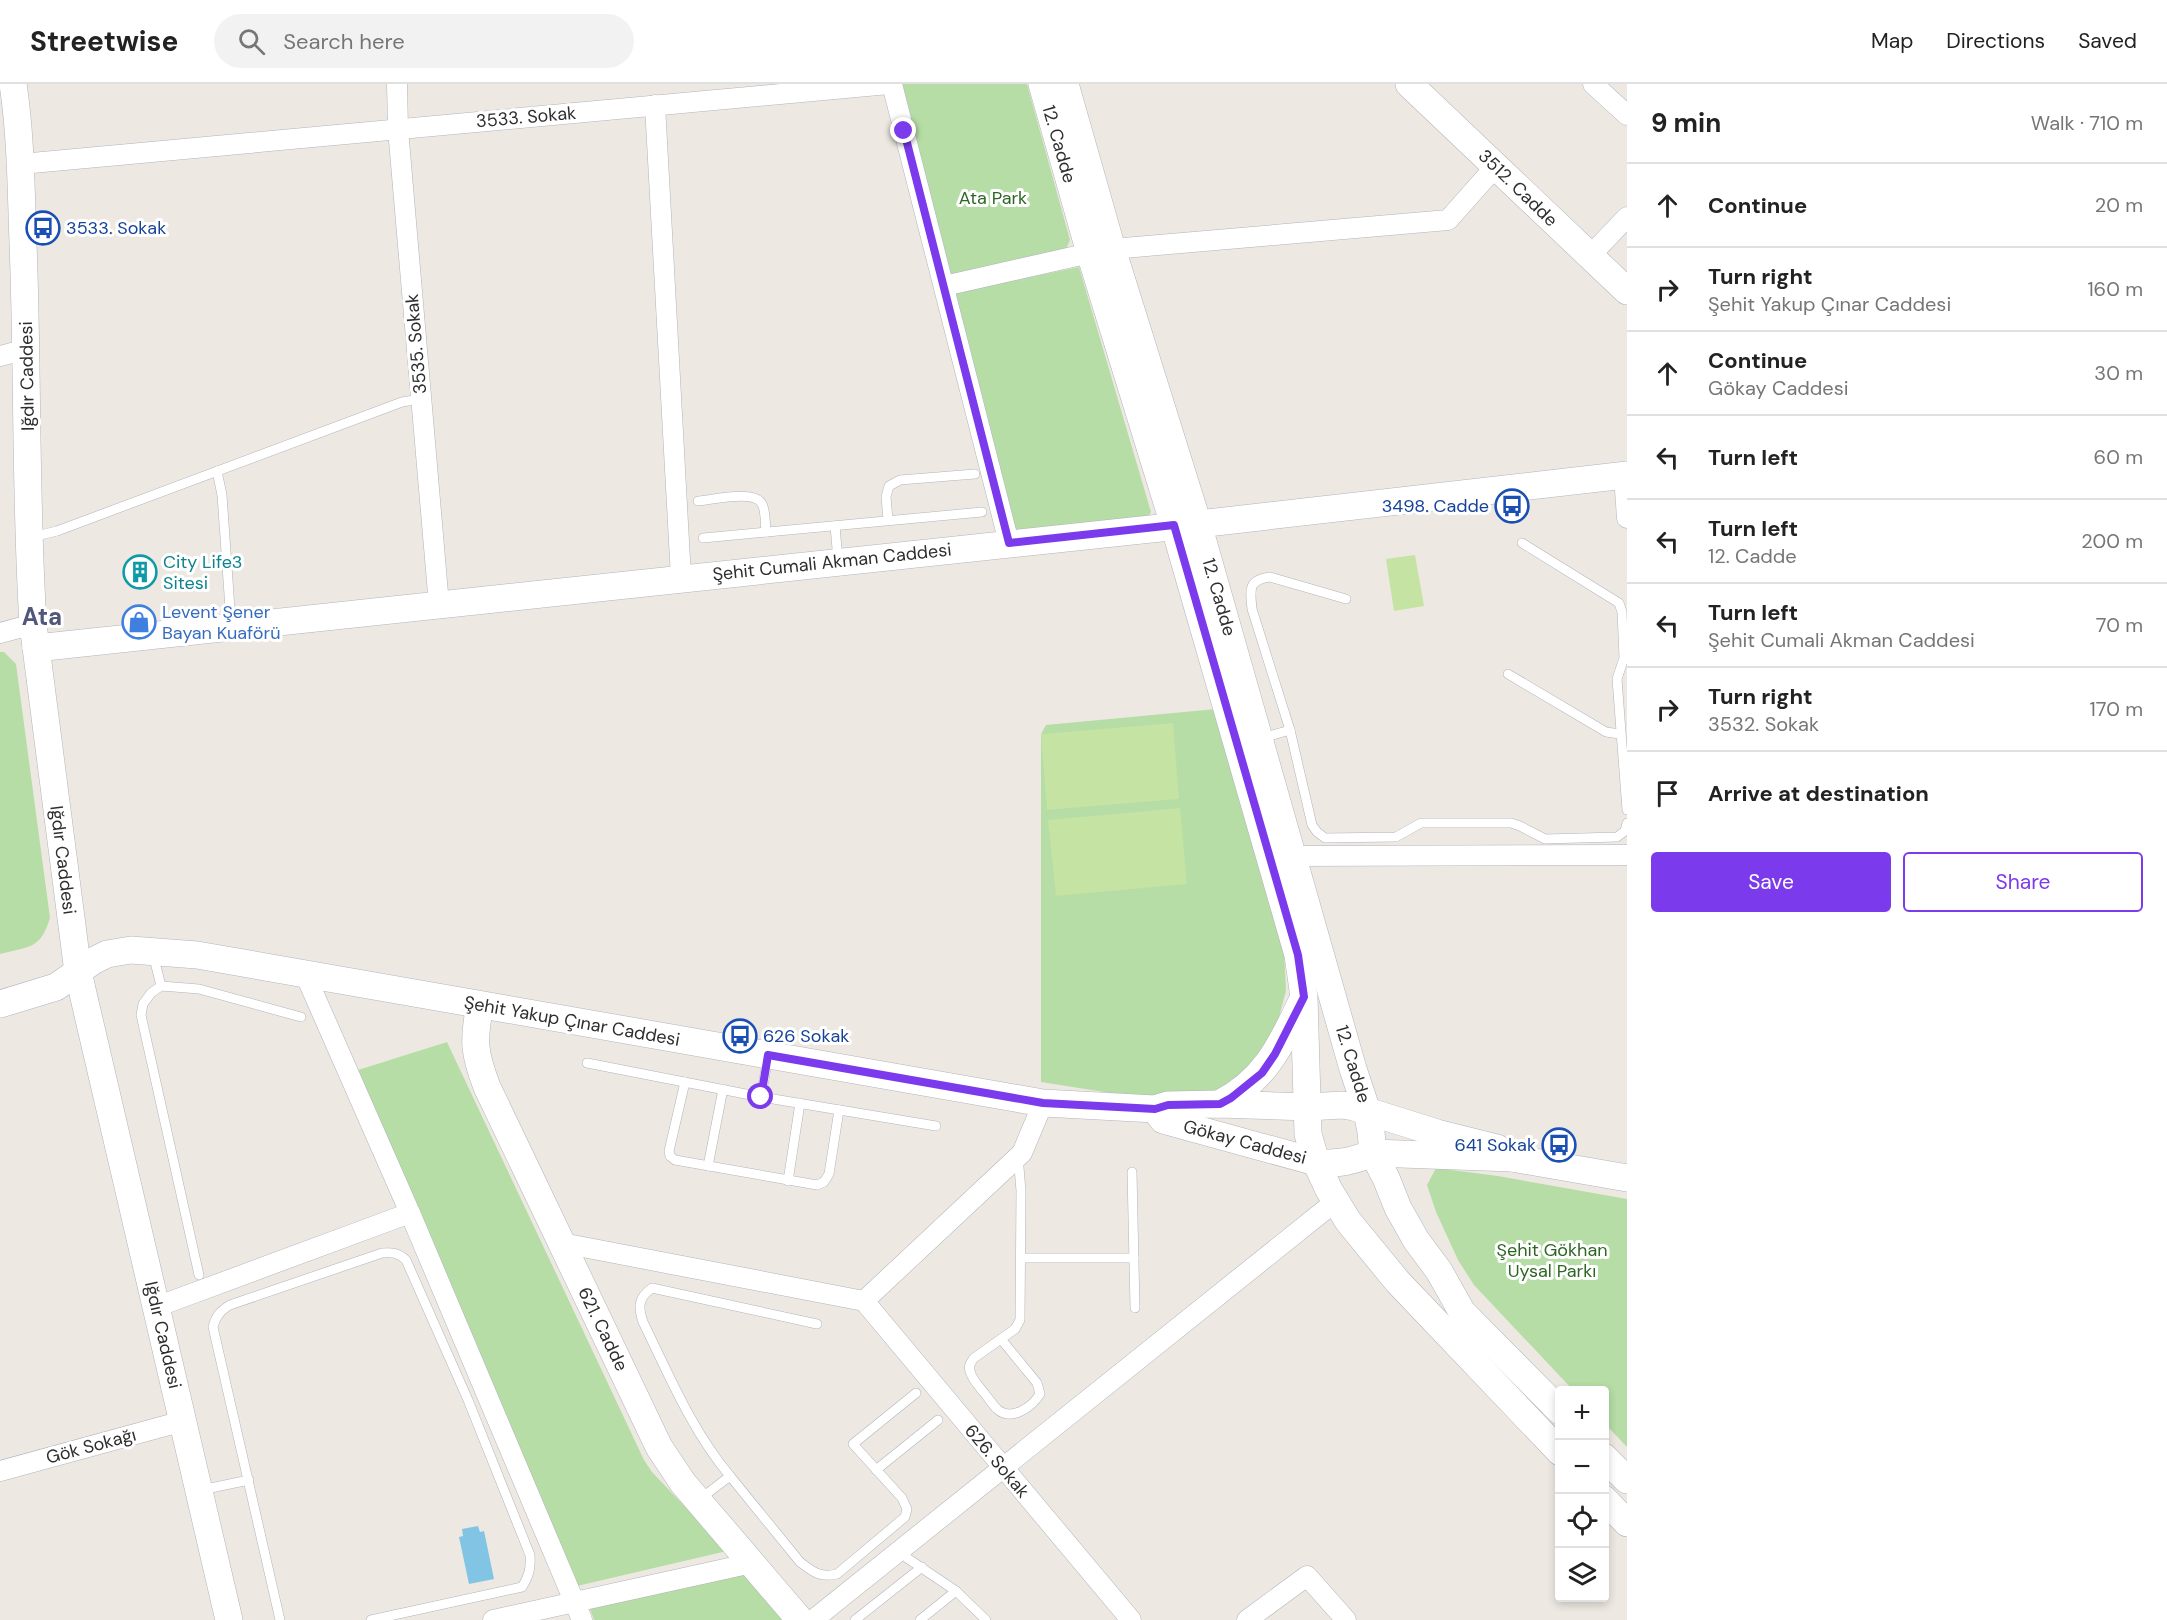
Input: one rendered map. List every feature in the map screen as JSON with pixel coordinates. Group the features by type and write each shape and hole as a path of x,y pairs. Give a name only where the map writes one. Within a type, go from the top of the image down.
{"main road":[{"name":"Iğdır Caddesi","path":"14,84 9,112 21,164 27,349 29,538 34,636 78,972 230,1620"},
{"name":"12. Cadde","path":"1042,84 1101,251 1186,524 1259,739 1367,1111"},
{"name":"12. Cadde","path":"1065,84 1101,251"},
{"name":"3512. Cadde","path":"1409,84 1627,291"},
{"name":"Şehit Cumali Akman Caddesi","path":"34,636 231,627 1625,476"},
{"name":"12. Cadde","path":"1186,524 1298,955 1304,997 1309,1107"},
{"name":"Şehit Yakup Çınar Caddesi","path":"0,1004 56,987 107,954 132,950 197,956 305,974 1043,1103 1155,1109"},
{"path":"1220,1104 1238,1093 1262,1073 1275,1054 1304,997"},
{"name":"621. Cadde","path":"480,1005 474,1034 478,1063 659,1447 683,1483 800,1620"},
{"name":"Gökay Caddesi","path":"1309,1107 1220,1104 1168,1105 1155,1109 1163,1120 1316,1162"},
{"path":"1512,1158 1497,1148 1437,1133 1367,1111 1342,1105 1309,1107 1308,1134 1316,1162 1336,1201 1366,1245 1397,1281 1555,1447"},
{"path":"1367,1111 1373,1153 1398,1208 1416,1240 1439,1271 1462,1312 1555,1406"},
{"path":"1316,1162 1334,1164 1373,1153 1512,1158 1627,1178"},
{"path":"1609,1461 1627,1480"},
{"path":"1609,1503 1627,1523"}],"street":[{"name":"3535. Sokak","path":"397,84 398,129 439,604"},
{"name":"3533. Sokak","path":"21,164 890,84"},
{"path":"890,84 1009,543"},
{"path":"1593,84 1627,115"},
{"path":"655,105 681,578"},
{"path":"944,286 1101,251 1448,220 1496,166"},
{"path":"1590,256 1627,217"},
{"path":"0,356 27,349"},
{"path":"1625,476 1627,518"},
{"path":"0,633 34,636"},
{"path":"1292,856 1627,855"},
{"path":"305,974 410,1213 579,1611"},
{"path":"562,1243 864,1301 1024,1150 1043,1103"},
{"path":"813,1620 1336,1201"},
{"path":"156,1307 410,1213"},
{"name":"626. Sokak","path":"864,1301 1131,1620"},
{"name":"Gök Sokağı","path":"0,1472 183,1421"},
{"path":"493,1620 579,1611 752,1563"},
{"path":"1247,1620 1307,1576 1346,1620"}],"lane":[{"path":"29,538 57,531 402,402 421,399"},
{"path":"217,471 222,495 231,627"},
{"path":"888,520 886,496 889,486 900,480 975,474"},
{"path":"698,501 746,495 757,498 762,504 766,532"},
{"path":"704,538 982,512"},
{"path":"835,526 838,561"},
{"path":"1522,543 1619,603 1622,612 1624,658 1617,679 1623,698 1620,734 1627,810"},
{"path":"1346,599 1270,577 1253,583 1250,592 1252,609 1290,730 1312,825 1317,832 1325,838 1396,837 1421,823 1511,823 1545,839 1617,837 1625,831 1627,823"},
{"path":"1509,674 1606,732 1620,734"},
{"path":"1259,739 1290,730"},
{"path":"153,952 161,986"},
{"path":"199,1275 141,1015 143,1004 151,993 161,986 199,989 302,1017"},
{"path":"761,1097 768,1055"},
{"path":"587,1063 761,1097 936,1126"},
{"path":"685,1082 669,1150 670,1156 675,1160 708,1167 817,1185 824,1182 829,1174 839,1110"},
{"path":"708,1167 723,1089"},
{"path":"788,1180 800,1103"},
{"path":"1001,1339 1037,1383 1040,1394 1020,1412 1009,1414 999,1411 974,1380 969,1370 974,1358 1015,1329 1020,1320 1021,1191 1019,1167 1014,1161"},
{"path":"1132,1172 1135,1308"},
{"path":"280,1620 213,1328 215,1318 221,1310 230,1305 382,1253 392,1252 406,1260 468,1400 530,1555 531,1567 522,1587 371,1620"},
{"path":"1021,1258 1134,1258"},
{"path":"817,1324 652,1288 640,1301 639,1309 643,1322 697,1431 713,1455 780,1540 800,1562 814,1573 825,1577 837,1574 905,1517 907,1509 902,1498 853,1444 916,1393"},
{"path":"876,1470 938,1420"},
{"path":"698,1501 730,1476"},
{"path":"199,1491 249,1480"},
{"path":"907,1558 956,1591 986,1620"},
{"path":"855,1620 922,1567"},
{"path":"920,1620 956,1591"}],"green space":[{"name":"Ata Park","path":"899,84 1027,84 1070,240 1065,252 954,278 946,273"},
{"path":"1079,267 1151,512 1149,516 1015,531 953,293"},
{"path":"1415,555 1424,606 1394,611 1386,559"},
{"path":"0,652 4,652 16,664 50,918 38,941 26,948 0,954"},
{"path":"1216,709 1284,949 1286,991 1276,1028 1263,1060 1221,1092 1142,1098 1041,1082 1041,734 1046,725"},
{"path":"1173,723 1179,799 1047,810 1041,734"},
{"path":"1180,808 1187,884 1056,896 1048,820"},
{"path":"447,1042 644,1460 652,1472 727,1551 577,1586 355,1071"},
{"name":"Şehit Gökhan Uysal Parkı","path":"1436,1168 1498,1176 1627,1199 1627,1447 1609,1428 1609,1386 1569,1386 1474,1285 1458,1260 1436,1212 1427,1185"},
{"path":"745,1570 788,1620 594,1620 588,1604"}],"water":[{"path":"478,1526 480,1532 484,1531 494,1579 469,1584 459,1537 463,1536 462,1529"}],"place":[{"name":"3533. Sokak","path":"43,228"},
{"name":"3498. Cadde","path":"1512,506"},
{"name":"City Life3 Sitesi","path":"140,572"},
{"name":"Levent Şener Bayan Kuaförü","path":"139,622"},
{"name":"626 Sokak","path":"740,1036"},
{"name":"641 Sokak","path":"1559,1145"}],"district":[{"name":"Ata","path":"42,617"}],"route":[{"path":"761,1097 768,1055 1043,1103 1155,1109 1168,1105 1220,1104 1245,1088 1262,1073 1285,1036 1304,997 1298,955 1174,525 1009,543 904,131"}]}
